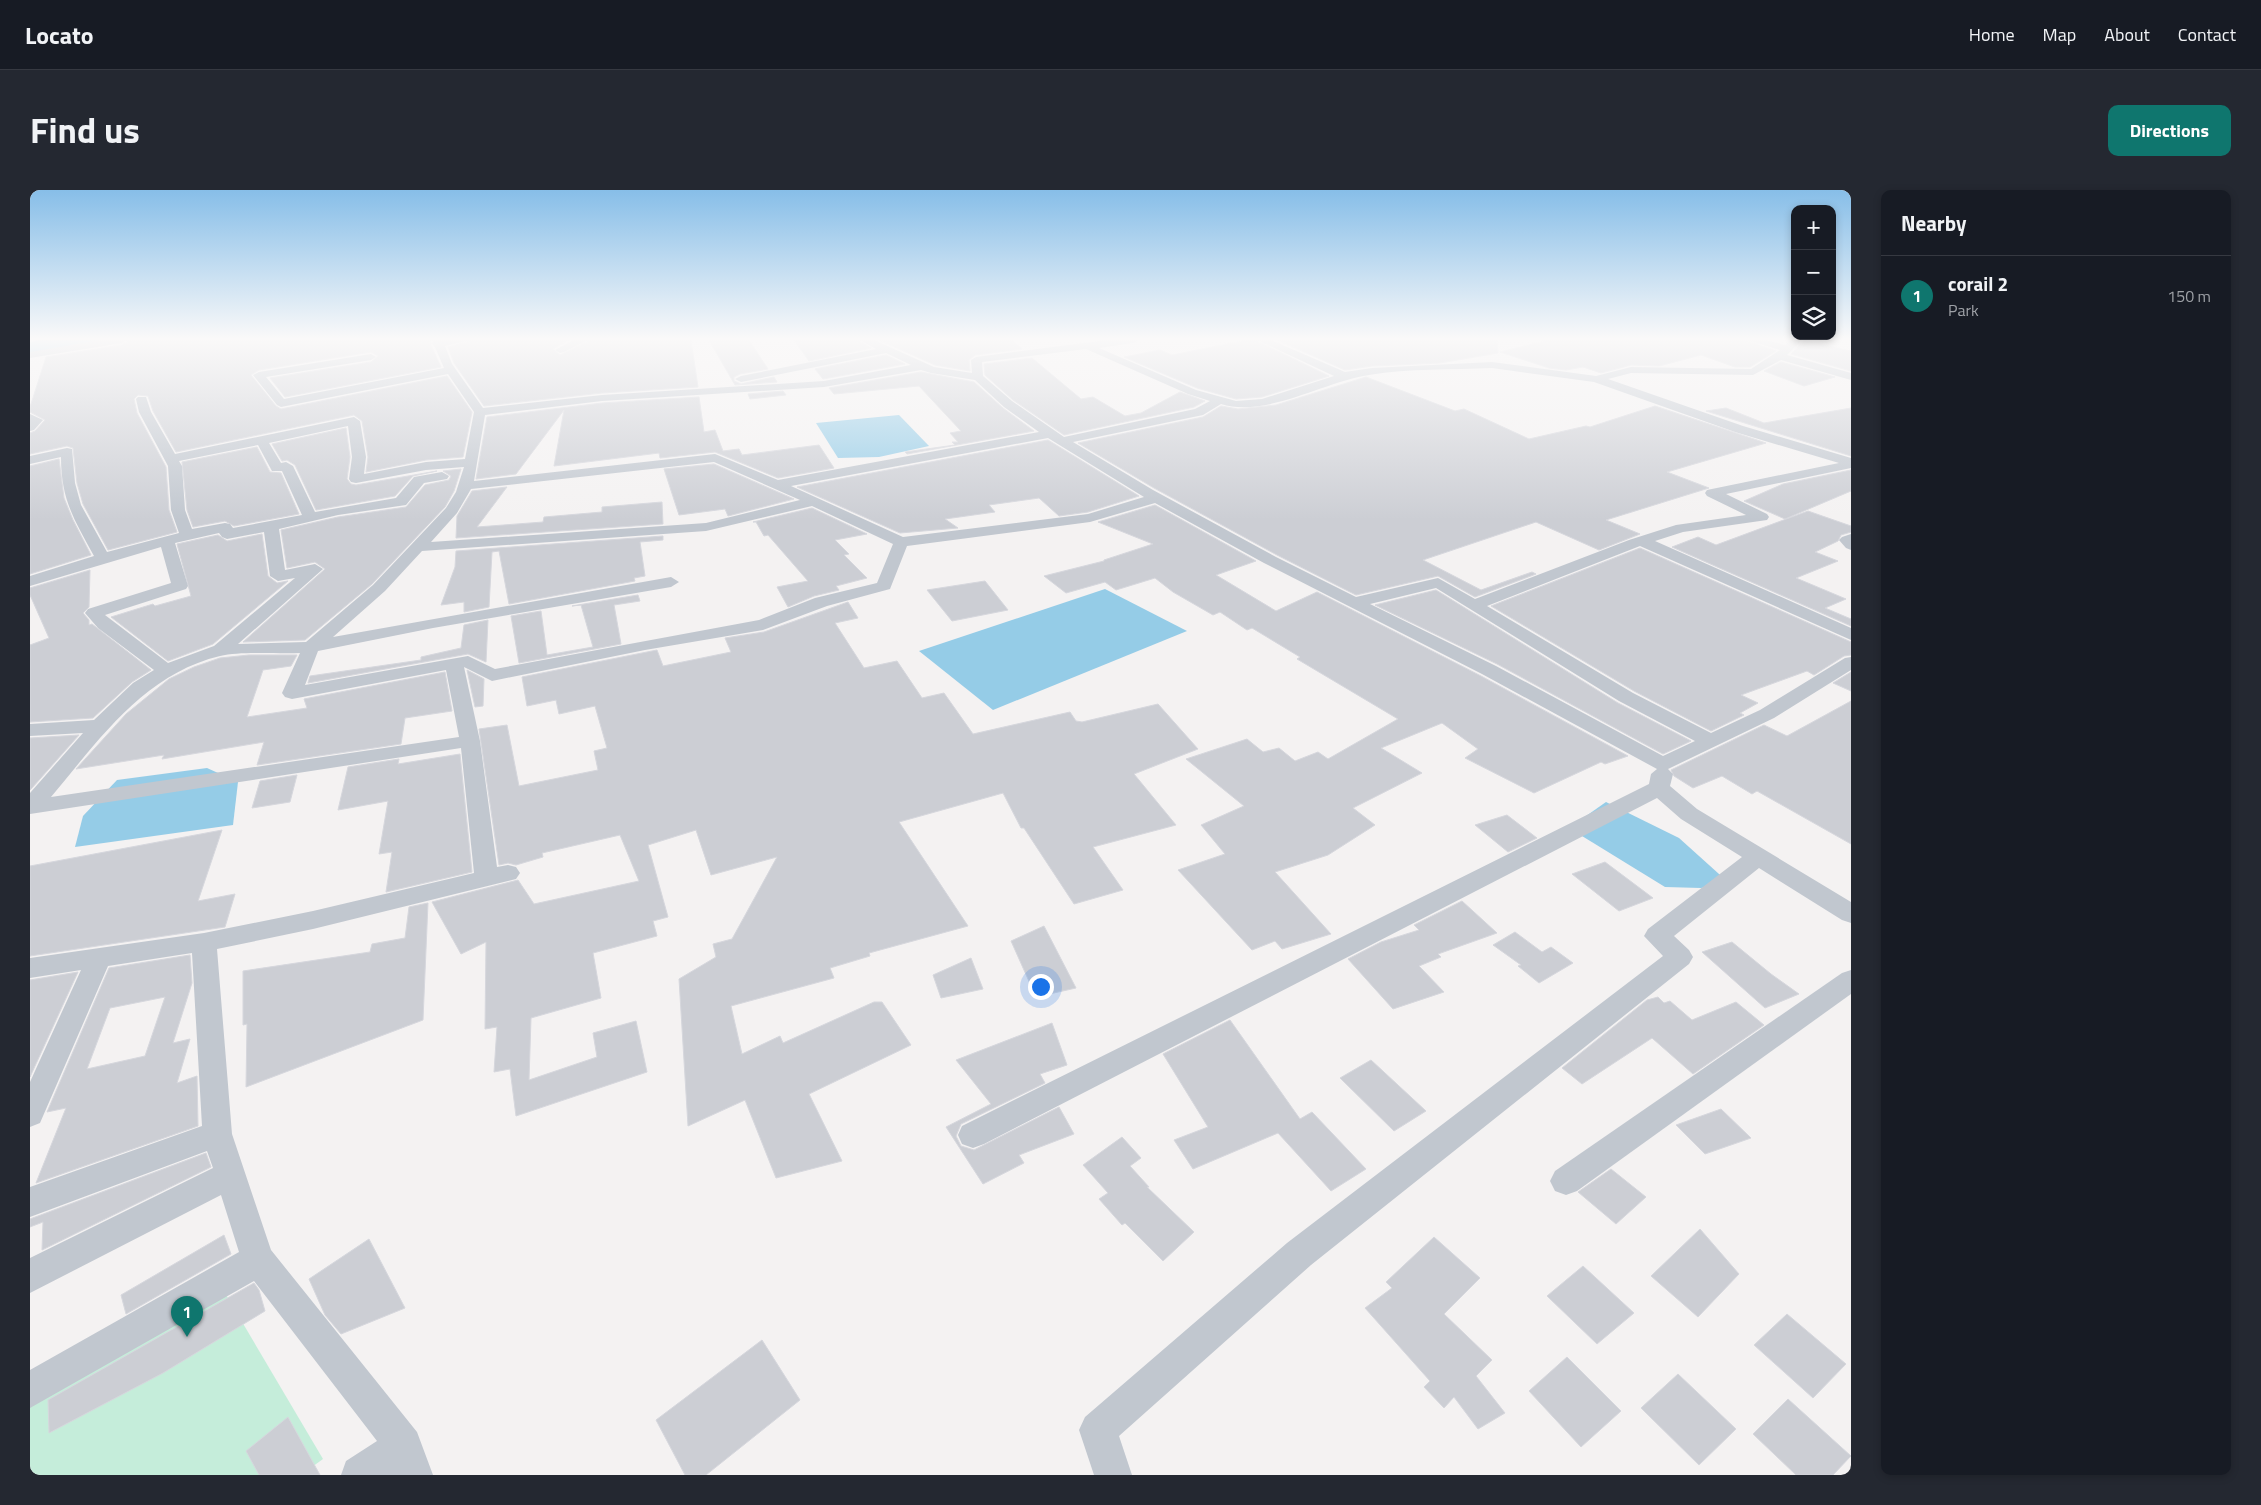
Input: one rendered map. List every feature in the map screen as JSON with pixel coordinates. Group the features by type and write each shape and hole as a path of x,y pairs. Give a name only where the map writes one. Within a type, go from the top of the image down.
{"street":[{"path":"142,400 145,412 175,466 178,510 186,535"},
{"path":"278,400 281,404 301,400"},
{"path":"472,400 480,412 469,473 452,510 379,588 311,647 292,693 468,661 492,675 645,645 763,626 821,602 884,586 901,542"},
{"path":"480,412 587,400"},
{"path":"1004,400 1056,438 1156,498 1270,560 1489,670 1661,776 1689,814 1851,914"},
{"path":"777,484 1056,438 1199,412 1220,400 1236,405 1269,400"},
{"path":"1656,400 1739,429 1851,463"},
{"path":"30,418 37,420 30,427"},
{"path":"172,459 354,421 359,457 356,479 426,466 469,473"},
{"path":"262,441 277,468 286,466 310,517"},
{"path":"30,460 67,452 68,484 74,505 103,558"},
{"path":"1835,458 1851,452"},
{"path":"30,581 186,535 225,527 227,534 310,517 401,502 419,480 469,473 715,458 777,484 901,542 1090,518 1156,498"},
{"path":"1474,605 1641,541 1681,528 1762,517 1712,493 1851,463"},
{"path":"419,547 706,527 814,502"},
{"path":"220,650 315,569 278,576 271,526"},
{"path":"1851,539 1847,540 1851,545"},
{"path":"166,670 104,624 94,613 180,586 167,540"},
{"path":"1641,541 1851,635"},
{"path":"470,741 30,807 38,788 140,687 166,670 191,658 220,650 311,647 433,623 671,582"},
{"path":"1355,602 1438,583 1626,697 1710,741"},
{"path":"973,1135 1661,776 1710,741 1767,714 1851,662"},
{"path":"30,968 204,942 313,920 497,876 454,664"},
{"path":"30,730 100,726"},
{"path":"1113,1475 1098,1430 1299,1254 1680,957 1657,936 1758,857"},
{"path":"204,942 217,1134 258,1260 409,1460 360,1475"},
{"path":"30,1114 99,958"},
{"path":"1566,1181 1851,980"},
{"path":"30,1202 217,1134"},
{"path":"30,1276 230,1175"},
{"path":"30,1390 258,1260"}],"green space":[{"path":"219,1283 323,1459 301,1475 30,1475 30,1390"}],"water":[{"path":"899,415 929,446 879,457 838,458 816,423"},
{"path":"1105,589 1187,631 993,710 919,651"},
{"path":"207,768 238,782 233,825 75,847 83,816 117,780"},
{"path":"1606,802 1679,838 1729,883 1701,888 1665,887 1569,828"}],"building":[{"path":"32,400 134,400 137,413 166,467 169,510 177,532 108,550 83,504 77,483 73,448 67,446 30,454 30,433 35,431 45,420 30,412"},
{"path":"149,400 271,400 281,409 326,400 464,400 472,412 463,457 426,460 366,472 368,457 362,421 354,415 176,452 153,411"},
{"path":"480,400 539,400 484,406"},
{"path":"651,400 699,400 704,432 715,430 723,451 739,449 742,455 819,445 834,468 778,478 715,452 660,458 659,453 554,466 564,410 516,474 476,479 487,417 602,403"},
{"path":"932,400 994,400 1034,431 907,454 905,452 955,445 952,442 958,442 950,433 961,431"},
{"path":"1013,400 1098,400 1125,416 1141,413 1165,400 1205,401 1194,407 1064,435"},
{"path":"1292,400 1426,400 1455,411 1464,409 1529,439 1586,426 1590,427 1655,406 1766,443 1667,472 1709,488 1606,520 1640,534 1599,550 1536,522 1423,560 1481,590 1532,572 1536,574 1475,597 1438,576 1356,595 1277,555 1154,488 1078,443 1203,417 1221,406 1238,409 1276,405"},
{"path":"1726,408 1764,423 1851,408 1851,456 1706,411"},
{"path":"346,428 350,457 347,479 351,484 356,485 437,471 413,476 395,496 316,510 295,465 287,460 282,461 272,444"},
{"path":"1048,440 1139,496 1088,512 1059,516 1039,498 989,505 995,512 945,519 958,528 900,533 797,487"},
{"path":"257,447 270,472 281,473 299,514 234,526 225,521 193,527 187,510 182,462"},
{"path":"59,459 64,498 91,555 30,574 30,466"},
{"path":"714,464 794,499 728,516 725,509 679,515 664,469"},
{"path":"461,469 454,491 445,507 372,584 305,640 243,642 325,569 315,562 287,568 281,530 338,517 406,507 425,485 449,480 451,476 443,471"},
{"path":"1851,470 1851,491 1785,519 1744,501 1783,484"},
{"path":"507,487 477,527 543,522 544,517 602,512 602,507 662,502 663,524 456,538 457,516 472,491"},
{"path":"1155,505 1256,561 1216,575 1276,611 1317,592 1481,676 1628,756 1605,764 1601,762 1534,793 1465,758 1478,749 1442,723 1381,748 1422,773 1353,808 1375,825 1328,855 1275,872 1331,934 1282,949 1275,941 1252,950 1178,870 1225,854 1201,825 1244,806 1186,759 1247,739 1263,752 1279,748 1295,761 1318,752 1328,759 1398,719 1297,659 1300,657 1252,628 1247,630 1220,612 1213,615 1173,592 1155,578 1116,590 1105,582 1066,593 1044,576 1104,561 1153,544 1098,522"},
{"path":"812,508 867,534 835,540 849,554 844,555 867,578 836,586 839,590 814,596 788,607 777,587 808,581 768,535 764,536 756,522 753,522"},
{"path":"1808,511 1851,526 1851,532 1841,535 1838,541 1815,552 1838,561 1796,578 1846,599 1825,608 1851,619 1851,626 1672,547 1698,537 1716,545"},
{"path":"262,534 268,576 277,583 288,581 213,644 168,661 111,617 153,604 155,606 191,596 177,544 218,535 227,541"},
{"path":"663,536 663,540 640,542 645,576 634,578 635,581 509,604 499,551 492,552 489,607 464,612 464,602 441,605 455,567 456,551"},
{"path":"1640,548 1851,642 1851,655 1844,656 1814,675 1807,671 1741,695 1758,703 1740,713 1744,715 1711,731 1634,691 1491,606"},
{"path":"90,570 89,607 83,613 89,620 89,625 92,624 151,670 132,682 93,718 30,722 30,645 49,638 30,595 30,588"},
{"path":"985,581 1008,610 952,621 927,590"},
{"path":"1436,590 1618,703 1691,741 1663,754 1497,664 1375,605"},
{"path":"638,595 640,601 614,605 621,644 519,663 511,616 541,611 547,655 593,647 581,605 572,606"},
{"path":"848,602 858,618 835,623 864,668 897,661 922,698 944,693 973,734 1070,712 1076,721 1082,722 1158,704 1198,749 1134,774 1176,825 1093,847 1123,890 1074,904 1024,828 1021,828 1003,793 899,822 968,926 869,953 870,956 830,968 834,978 731,1006 742,1054 780,1036 783,1043 874,1002 882,1002 911,1045 809,1094 842,1161 776,1178 745,1100 688,1126 679,979 716,957 713,944 732,939 777,857 711,875 696,830 648,845 668,917 653,921 657,936 593,953 601,998 531,1018 529,1080 597,1057 593,1033 636,1021 647,1072 516,1116 510,1069 494,1072 497,1027 485,1029 486,942 461,954 432,902 518,880 534,904 639,881 620,835 542,853 543,857 516,865 508,863 499,865 479,729 507,725 519,786 598,770 594,751 607,748 595,706 559,714 556,700 527,706 522,677 657,650 663,666 731,652 725,638 764,632"},
{"path":"488,620 486,662 468,654 308,683 310,676 421,660 421,657 461,648 464,625"},
{"path":"249,655 297,655 291,666 263,670 247,717 307,708 304,699 445,672 452,711 405,718 401,744 257,765 264,742 162,759 164,755 76,769 126,714 169,679 194,667 220,658"},
{"path":"467,670 484,679 483,706 475,707"},
{"path":"1851,672 1851,691 1833,683"},
{"path":"1851,701 1851,844 1757,791 1752,794 1722,776 1693,788 1674,776 1671,770 1764,725 1787,736"},
{"path":"79,735 32,788 30,790 30,738"},
{"path":"460,754 472,872 386,892 392,852 379,854 388,801 338,810 348,767 399,759 398,764"},
{"path":"297,775 290,802 252,808 260,781"},
{"path":"1507,815 1537,838 1508,852 1475,825"},
{"path":"222,830 198,901 235,894 225,927 30,956 30,866"},
{"path":"1605,862 1653,898 1619,911 1572,874"},
{"path":"1462,901 1497,933 1438,954 1441,957 1419,966 1444,992 1393,1009 1348,959 1381,942 1419,930 1414,925"},
{"path":"428,903 423,1020 246,1087 247,1024 243,1025 243,971 370,952 372,944 405,938 409,907"},
{"path":"1044,926 1076,988 1036,997 1011,941"},
{"path":"1515,932 1542,952 1551,947 1573,963 1539,983 1518,966 1521,965 1493,945"},
{"path":"1732,942 1799,994 1765,1008 1702,952"},
{"path":"190,955 192,983 173,1043 190,1039 177,1083 197,1076 198,1126 36,1183 66,1108 47,1112 109,968","holes":["165,997 145,1056 87,1069 110,1008"]},
{"path":"971,958 983,989 941,998 933,975"},
{"path":"78,972 30,1077 30,980"},
{"path":"1658,997 1664,1003 1670,1001 1692,1020 1736,1002 1764,1025 1693,1074 1652,1038 1582,1084 1562,1068 1647,1000"},
{"path":"1230,1020 1300,1119 1312,1112 1366,1169 1331,1191 1278,1133 1193,1169 1174,1140 1208,1127 1163,1054"},
{"path":"1052,1023 1067,1065 1040,1074 1045,1083 961,1124 956,1136 961,1146 974,1150 1059,1107 1074,1134 1019,1155 1024,1163 983,1184 946,1127 991,1104 956,1060"},
{"path":"1371,1060 1426,1111 1394,1131 1340,1078"},
{"path":"1721,1109 1751,1138 1705,1154 1676,1125"},
{"path":"1122,1137 1141,1158 1130,1166 1149,1187 1147,1187 1194,1232 1163,1261 1125,1223 1122,1225 1099,1199 1108,1193 1083,1165"},
{"path":"206,1153 211,1167 42,1250 43,1222 30,1227 30,1219"},
{"path":"1611,1169 1646,1197 1616,1224 1578,1192"},
{"path":"1700,1229 1739,1274 1698,1317 1651,1276"},
{"path":"224,1235 231,1254 126,1314 121,1295"},
{"path":"1434,1237 1480,1278 1444,1314 1492,1360 1476,1376 1505,1413 1478,1429 1454,1397 1444,1408 1424,1387 1430,1381 1365,1308 1392,1288 1386,1282"},
{"path":"369,1239 405,1308 341,1334 325,1315 309,1279"},
{"path":"1583,1266 1634,1313 1597,1344 1547,1296"},
{"path":"254,1283 259,1290 265,1311 163,1373 49,1433 48,1400"},
{"path":"1787,1314 1846,1364 1813,1398 1754,1345"},
{"path":"762,1340 800,1400 706,1475 685,1475 656,1420"},
{"path":"1567,1357 1621,1411 1581,1447 1529,1391"},
{"path":"1678,1374 1736,1429 1699,1465 1641,1408"},
{"path":"1788,1399 1851,1456 1833,1475 1796,1475 1753,1434"},
{"path":"288,1417 320,1475 259,1475 246,1451"}],"place":[{"name":"corail 2","path":"187,1337"}]}
